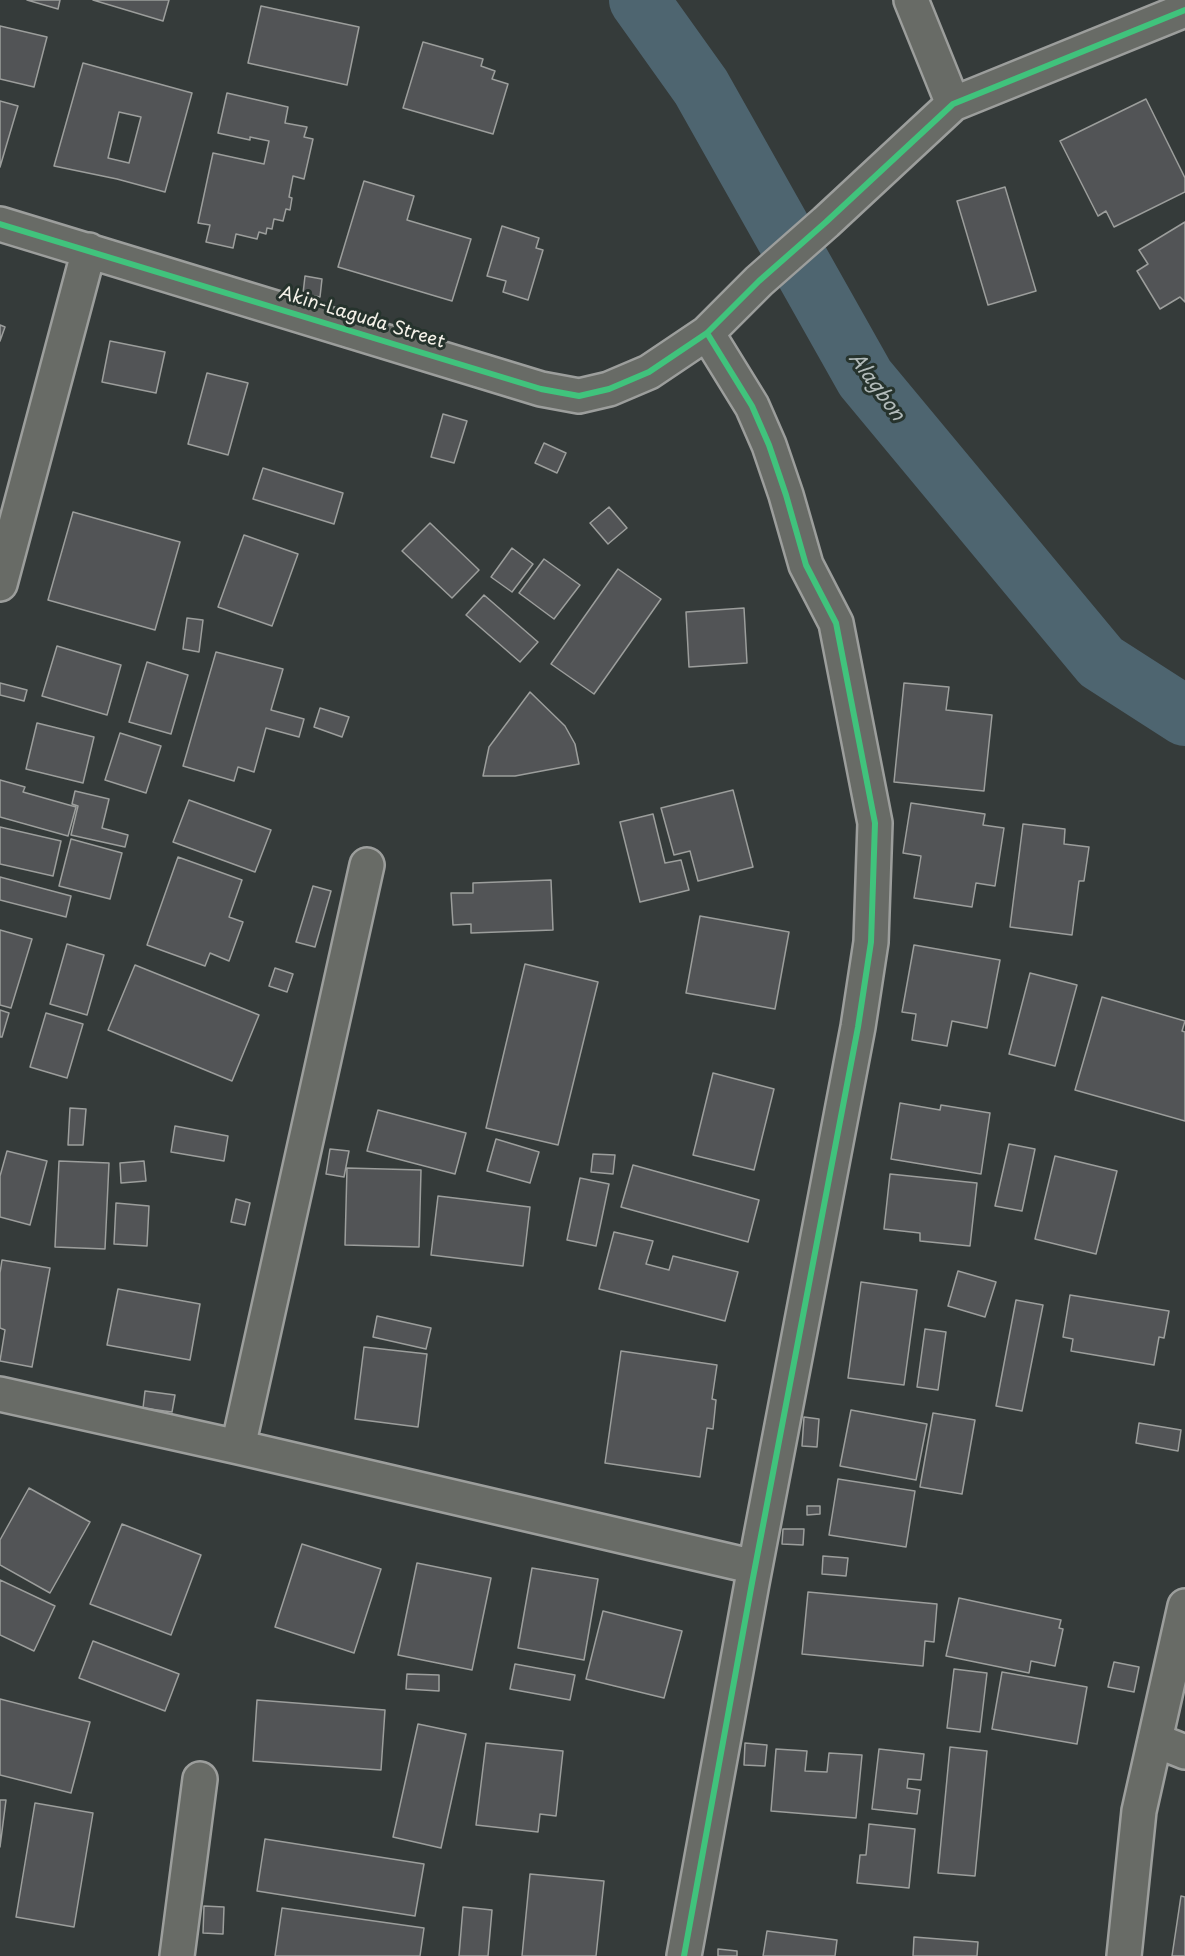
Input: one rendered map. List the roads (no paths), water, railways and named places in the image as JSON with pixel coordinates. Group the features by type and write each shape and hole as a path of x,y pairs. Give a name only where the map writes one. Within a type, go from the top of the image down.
{"street":[{"path":"911,0 953,104 1185,10"},
{"name":"Akin-Laguda Street","path":"0,224 541,389 579,396 609,388 649,372 706,333 759,281 953,104"},
{"path":"0,584 88,250"},
{"path":"684,1956 755,1567 858,1028 871,942 875,823 836,622 806,564 786,495 756,416 706,333"},
{"path":"238,1447 368,865"},
{"path":"0,1394 755,1567"},
{"path":"1124,1956 1139,1811 1185,1606"},
{"path":"1155,1740 1185,1752"},
{"path":"177,1956 200,1779"}],"waterway":[{"name":"Alagbon","path":"639,0 701,87 865,378 1101,662 1185,716"}]}
